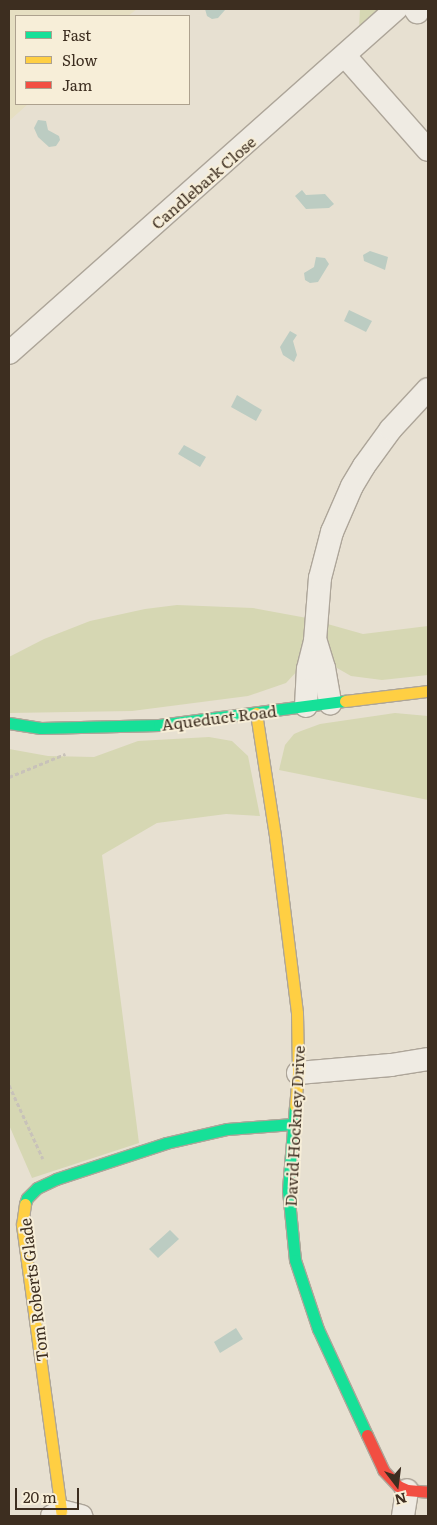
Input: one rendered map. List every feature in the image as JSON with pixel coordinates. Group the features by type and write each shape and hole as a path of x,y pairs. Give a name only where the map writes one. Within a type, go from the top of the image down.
{"street":[{"name":"Candlebark Close","path":"9,353 345,56 409,10"},
{"path":"345,56 428,150"},
{"path":"306,706 308,669 315,641 320,578 329,540 340,511 352,486 378,446 428,389"},
{"path":"315,641 324,668 330,703"},
{"name":"Aqueduct Road","path":"9,723 41,728 110,728 212,720 428,690"},
{"name":"David Hockney Drive","path":"256,713 275,836 297,1013 298,1073 293,1124 289,1213 296,1260 306,1298 318,1330 383,1470 390,1479 418,1491"},
{"path":"298,1073 391,1065 428,1059"},
{"name":"Tom Roberts Glade","path":"65,1514 22,1225 23,1209 27,1198 37,1188 56,1179 198,1134 227,1129 293,1124"},
{"path":"403,1516 418,1491"}],"path":[{"path":"9,777 65,754"},
{"path":"9,1085 38,1150 56,1179"}],"shaded area":[{"path":"9,9 137,9 129,15 15,15 15,105 27,105 9,121"},
{"path":"205,9 232,9 225,10 218,18 212,19 207,16"},
{"path":"38,120 46,121 48,130 59,136 60,140 56,146 49,147 38,137 34,128"},
{"path":"302,190 306,195 325,194 334,204 329,208 306,209 295,196"},
{"path":"370,251 388,257 385,270 364,261 363,255"},
{"path":"316,257 325,258 329,264 318,282 310,283 305,280 304,273 314,267"},
{"path":"349,310 372,321 366,332 344,321"},
{"path":"290,331 297,335 293,341 297,355 294,362 283,355 280,347"},
{"path":"237,395 262,410 256,421 231,407"},
{"path":"184,445 206,457 200,467 178,454"},
{"path":"170,1230 179,1239 158,1258 149,1249"},
{"path":"236,1328 243,1339 220,1353 214,1342"}],"green space":[{"path":"360,9 378,9 378,13 359,30"},
{"path":"177,605 253,608 307,618 307,631 299,669 286,683 248,696 132,711 9,713 9,657 44,639 90,621 145,609"},
{"path":"324,623 363,634 428,626 428,675 382,680 351,676 337,668 327,657"},
{"path":"395,713 428,716 428,800 279,770 285,745 294,734 320,724"},
{"path":"209,737 232,741 248,756 260,816 226,814 157,823 102,855 139,1143 32,1178 9,1125 9,749 48,756 94,757 138,741"}],"traffic: fast":[{"path":"9,723 41,728 159,725 345,701"},
{"path":"295,1106 288,1190 295,1260 318,1329 367,1435"},
{"path":"25,1204 27,1198 37,1188 56,1179 166,1143 227,1129 293,1124"}],"traffic: slow":[{"path":"345,701 428,691"},
{"path":"256,713 275,836 297,1013 298,1073 295,1106"},
{"path":"25,1204 22,1225 61,1511"}],"traffic: jam":[{"path":"367,1435 383,1470 398,1486 407,1490 428,1492"}]}
